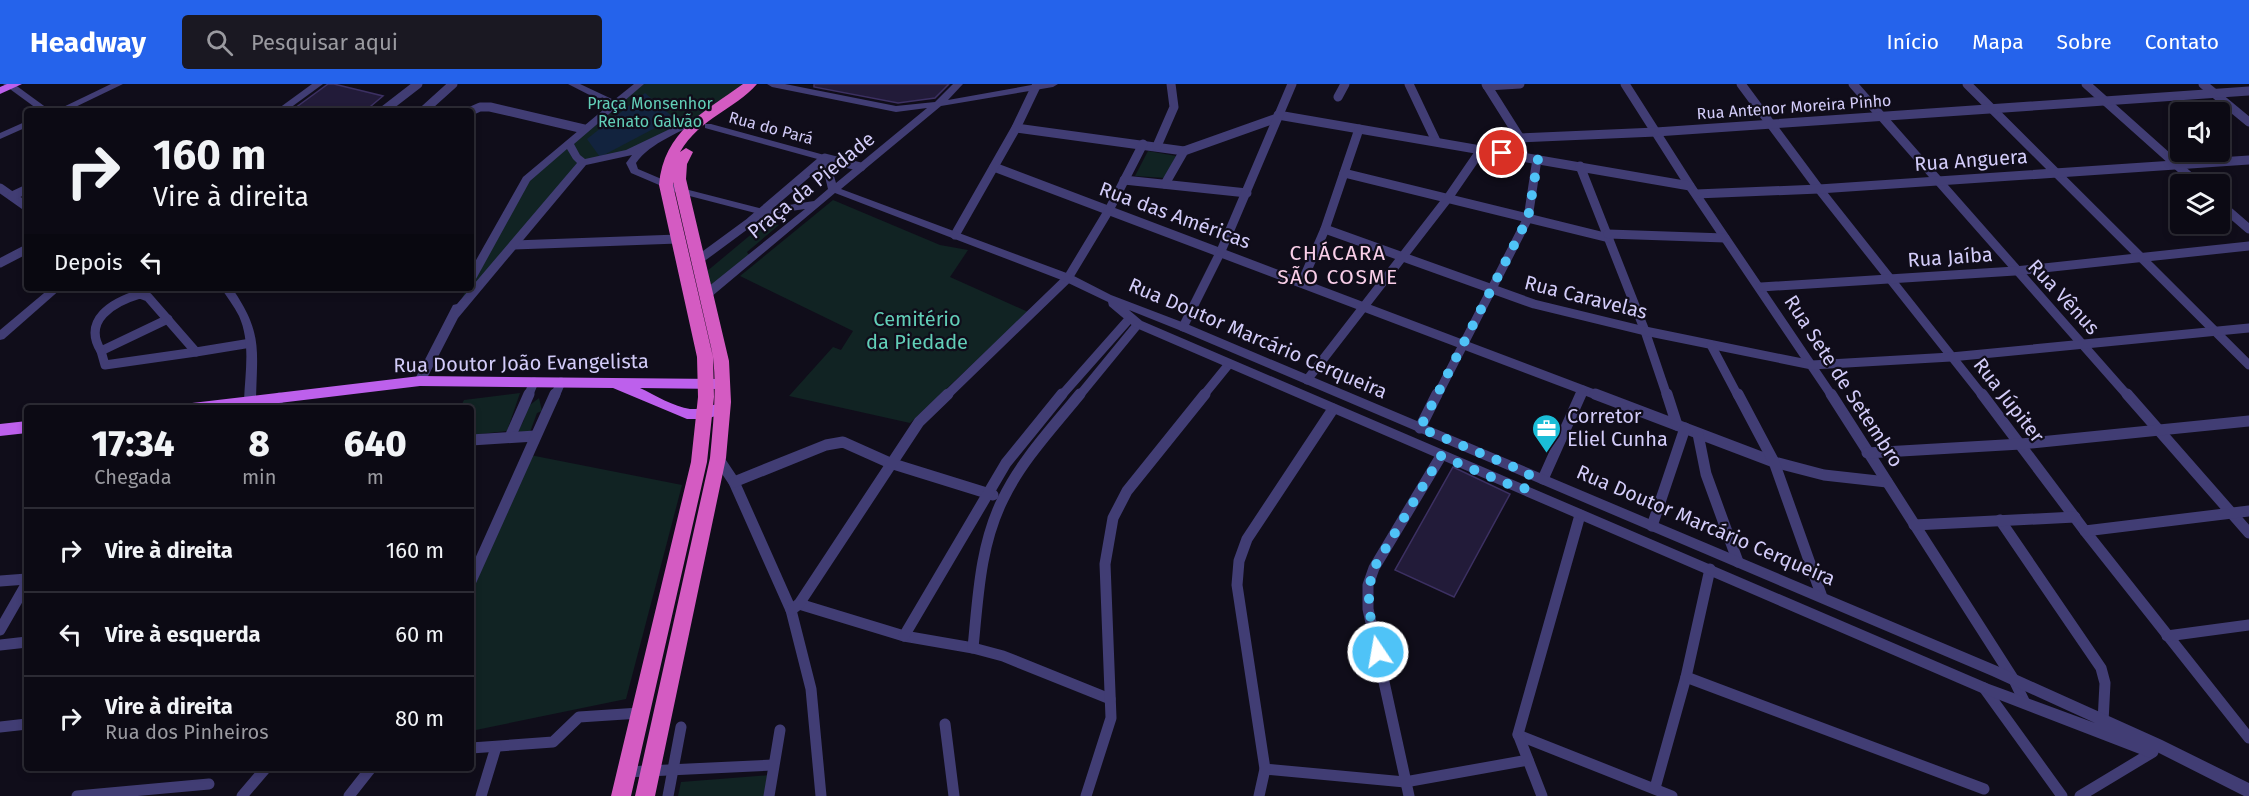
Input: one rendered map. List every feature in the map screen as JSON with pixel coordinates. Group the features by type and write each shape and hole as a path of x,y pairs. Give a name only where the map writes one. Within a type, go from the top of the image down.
{"highway":[{"path":"716,384 703,342 666,185 668,166 674,150 704,122 752,84"},
{"path":"645,796 718,458 715,411 719,346 679,178 680,164 704,122 764,84"},
{"path":"621,796 699,462 715,411"}],"main road":[{"name":"Rua Doutor João Evangelista","path":"217,405 250,401 276,403 420,381 609,381 716,384"},
{"path":"609,381 687,414 715,411"},
{"path":"0,430 24,427"}],"street":[{"path":"66,108 118,84"},
{"path":"284,108 318,84"},
{"path":"387,108 418,84"},
{"path":"426,108 453,84"},
{"path":"573,84 615,104"},
{"path":"474,273 526,179 639,84"},
{"path":"772,84 896,109 939,104 1053,84"},
{"name":"Praça da Piedade","path":"707,294 815,203 939,104 958,84"},
{"path":"1156,146 1174,107 1171,84"},
{"path":"1183,327 1221,251 1292,84"},
{"path":"1338,97 1345,84"},
{"path":"1409,84 1436,141"},
{"path":"1486,85 1520,84"},
{"name":"Rua Sete de Setembro","path":"1625,84 1693,190 1812,365 2014,680 2025,703"},
{"name":"Rua Júpiter","path":"1741,84 1819,189 2249,738"},
{"name":"Rua Vênus","path":"1853,84 2015,271 2084,345 2249,533"},
{"path":"1967,84 2249,365"},
{"path":"2086,84 2186,174"},
{"path":"2203,84 2249,122"},
{"path":"955,235 1016,128 1037,85"},
{"path":"1486,85 1520,138 1524,157"},
{"path":"9,86 42,108"},
{"name":"Rua Antenor Moreira Pinho","path":"1520,138 1656,132 1880,115 2249,92"},
{"path":"474,110 490,107 584,129"},
{"path":"1016,128 1184,151 1278,116"},
{"name":"Rua Anguera","path":"1278,116 1580,166 1693,190 1819,189 2249,160"},
{"path":"548,160 616,158 704,122"},
{"name":"Rua do Pará","path":"704,122 861,167"},
{"path":"0,136 24,124"},
{"path":"1302,282 1324,229 1359,129"},
{"path":"568,142 579,160"},
{"path":"795,607 919,422 1068,278 1109,210 1143,144"},
{"path":"648,145 633,158 632,168 642,176 682,191 762,212 791,224"},
{"path":"1307,380 1448,198 1481,150"},
{"path":"1165,184 1184,151"},
{"path":"825,158 833,189"},
{"name":"Praça da Piedade","path":"697,261 714,251 825,158"},
{"path":"1420,428 1528,218 1538,159"},
{"path":"454,315 514,245 579,160"},
{"path":"1580,166 1646,331 1681,427 1652,526"},
{"name":"Rua das Américas","path":"993,168 1221,251 1774,462 1824,476 1887,482"},
{"path":"1344,174 1608,236 1725,238"},
{"path":"1124,180 1247,193"},
{"path":"0,188 24,205"},
{"name":"Rua Doutor Marcário Cerqueira","path":"833,189 1068,278 1107,298 1183,327 1822,597 2014,680 2157,745 2249,791"},
{"path":"12,196 24,190"},
{"path":"762,212 815,203"},
{"path":"2230,213 2249,229"},
{"name":"Rua Caravelas","path":"1324,229 1534,304 1646,331 1812,365 1952,357 2249,328"},
{"path":"514,245 678,238"},
{"name":"Rua Jaíba","path":"1761,287 2015,271 2249,246"},
{"path":"0,263 24,251"},
{"path":"0,336 53,291"},
{"path":"228,291 245,318 251,343 250,401"},
{"path":"420,381 466,291"},
{"path":"196,352 145,295 132,296 107,311 92,329 93,340 101,351 105,365 109,366 196,352 251,343"},
{"name":"Rua Doutor Marcário Cerqueira","path":"1107,298 1134,321 1229,364 1984,688 2153,752 2244,796"},
{"path":"101,351 168,319"},
{"path":"904,636 989,493 1024,440 1134,321"},
{"path":"973,648 980,575 986,545 1003,498 1036,448 1134,321"},
{"path":"1711,345 1774,462 1822,597"},
{"path":"1086,796 1110,725 1105,564 1113,518 1127,491 1229,364"},
{"path":"510,437 534,382"},
{"path":"474,574 561,382"},
{"path":"1543,479 1583,390"},
{"path":"1259,796 1264,769 1237,585 1239,561 1247,539 1333,409"},
{"path":"1867,453 2021,444 2158,432 2249,421"},
{"path":"1698,434 1706,474 1738,562"},
{"path":"474,440 535,436"},
{"path":"734,482 835,442 850,444 890,463 1003,498"},
{"path":"1409,796 1368,609 1368,585 1374,568 1441,456"},
{"path":"718,458 734,482 795,607 811,689 821,796"},
{"path":"1520,489 1532,485 1528,473"},
{"path":"1551,502 1554,494 1563,488"},
{"path":"2085,531 2249,510"},
{"path":"1542,796 1518,735 1580,515"},
{"path":"1914,525 2075,517"},
{"path":"2000,520 2101,668 2105,691 2103,722"},
{"path":"1655,788 1686,677 1710,569"},
{"path":"0,581 24,581"},
{"path":"0,630 24,586"},
{"path":"795,607 904,636 973,648 1013,660 1110,699"},
{"path":"2168,636 2249,625"},
{"path":"1,646 24,642"},
{"path":"1686,677 1984,789"},
{"path":"1984,688 2062,796"},
{"path":"474,748 553,742 579,717 640,712"},
{"path":"0,727 24,724"},
{"path":"945,724 954,796"},
{"path":"668,796 681,727"},
{"path":"768,796 780,730"},
{"path":"1518,735 1672,796"},
{"path":"481,796 496,747"},
{"path":"2080,796 2153,752"},
{"path":"1264,769 1406,782 1528,760"},
{"path":"626,772 773,765"},
{"path":"242,796 263,771"},
{"path":"349,796 369,771"},
{"path":"77,796 209,784"}],"green space":[{"name":"Praça Monsenhor Renato Galvão","path":"640,84 749,84 700,117 628,153 583,161 454,315 466,291 474,291 474,273 517,192 570,142"},
{"path":"1148,151 1176,156 1165,178 1135,176"},
{"name":"Cemitério da Piedade","path":"833,200 940,245 968,250 950,277 1028,312 910,423 789,396 833,347 841,350 853,331 740,276"},
{"path":"763,218 779,225 747,252 749,255 712,287 706,272 760,227 758,222"},
{"path":"520,393 507,431 474,435 474,405 462,405 464,400"},
{"path":"539,398 542,411 537,413 530,432 517,433 524,420 526,408"},
{"path":"530,455 682,485 626,699 474,730 474,579"},
{"path":"770,775 766,796 678,796 681,782"}],"water":[{"path":"645,93 674,118 600,157 587,139"}],"building":[{"path":"328,84 383,96 369,108 295,108"},
{"path":"814,84 949,84 935,98 898,103 814,87"},
{"path":"1453,467 1510,494 1454,597 1395,570"}],"place":[{"name":"Corretor Eliel Cunha","path":"1546,454"}],"district":[{"name":"CHÁCARA SÃO COSME","path":"1338,265"}],"route":[{"path":"1378,652 1368,609 1368,585 1374,568 1441,456 1520,489 1532,485 1528,473 1420,428 1528,218 1538,159 1502,153"}]}
